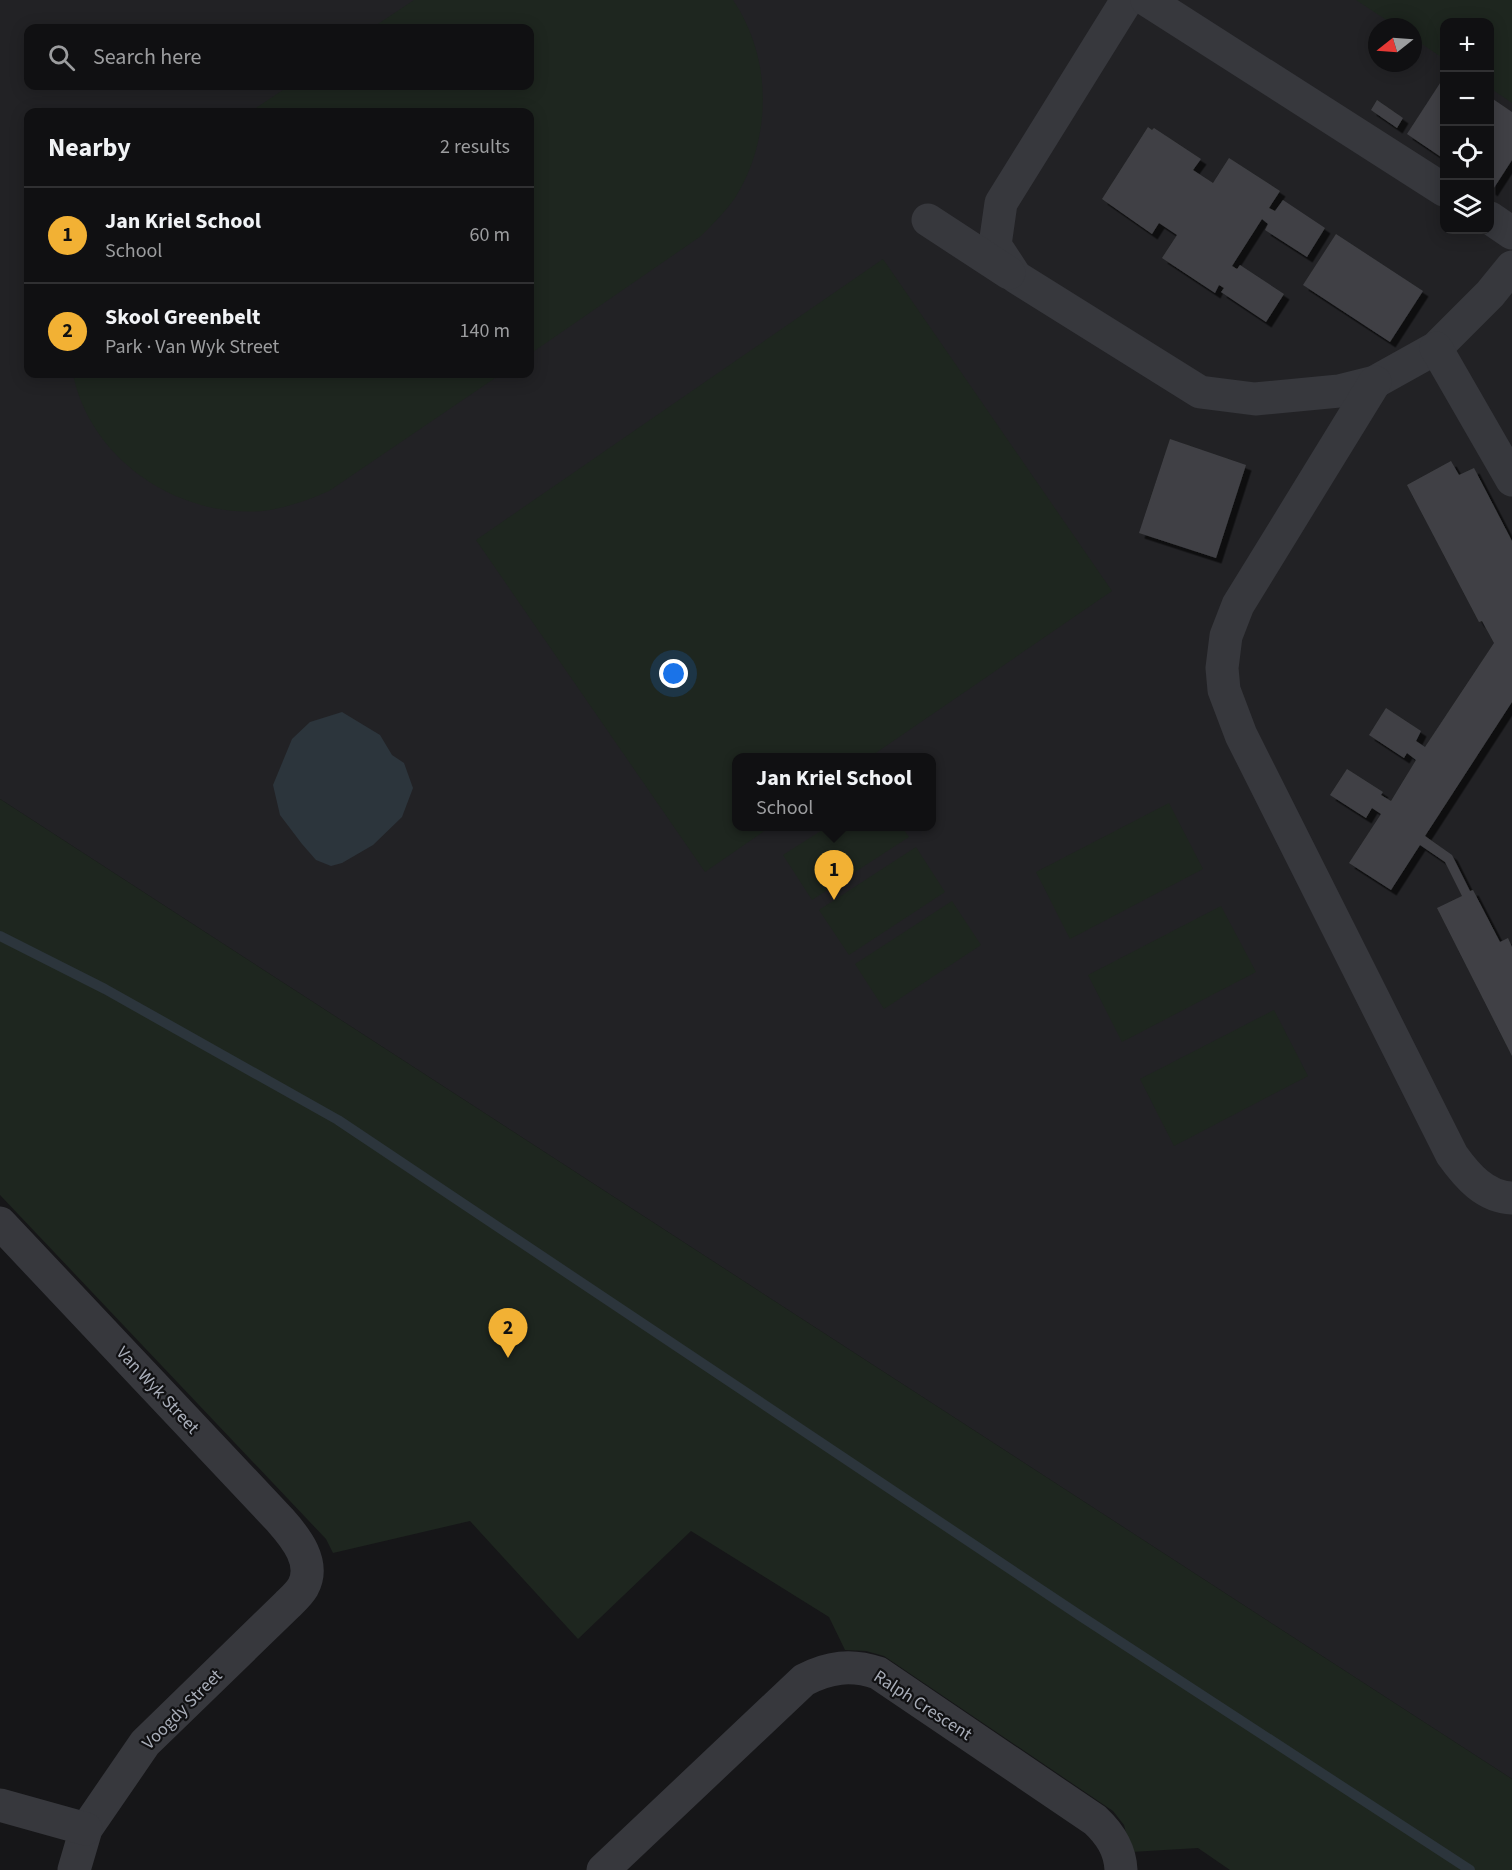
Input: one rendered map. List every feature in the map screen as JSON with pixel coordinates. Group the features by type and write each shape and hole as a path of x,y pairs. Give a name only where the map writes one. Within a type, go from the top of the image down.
{"street":[{"path":"1016,277 995,245 1001,203 1127,0"},
{"path":"1147,0 1440,187"},
{"path":"928,220 1200,392 1255,399 1339,391 1375,382 1436,348 1490,294 1512,267"},
{"path":"1494,222 1512,233"},
{"path":"1436,348 1512,480"},
{"path":"1375,382 1238,605 1226,636 1222,655 1224,690 1254,763 1452,1155 1472,1179 1487,1192 1512,1198"},
{"name":"Van Wyk Street","path":"0,1223 280,1520 295,1537 308,1563"},
{"name":"Voogdy Street","path":"74,1870 86,1829 145,1743 287,1605 303,1587 308,1563"},
{"name":"Ralph Crescent","path":"603,1870 804,1680 819,1672 851,1666 878,1673 1095,1820 1107,1831 1116,1845 1121,1870"},
{"path":"0,1804 86,1829"}],"shaded area":[{"path":"0,0 1512,0 1512,1779 0,799"},
{"path":"414,0 733,0 746,23 761,73 763,99 761,125 756,150 747,175 735,198 701,236 534,351 534,108 256,108 283,90 534,90 534,24 378,24"},
{"path":"1356,0 1512,0 1512,103 1494,91 1494,18 1440,18 1440,56 1422,44 1422,18 1383,18"},
{"path":"883,259 1112,591 876,753 732,753 732,831 764,831 705,872 476,540"},
{"path":"74,378 495,378 329,491 297,503 263,511 231,511 199,504 170,493 142,477 118,457 98,432 83,405"},
{"path":"342,712 380,735 392,755 404,763 413,788 402,817 373,845 342,863 331,866 316,860 280,815 273,785 292,739 310,722"},
{"path":"0,799 1512,1779 1512,1870 1230,1870 1198,1848 1131,1852 1124,1825 1113,1811 884,1656 866,1651 845,1650 829,1617 691,1531 578,1639 470,1521 333,1553 326,1539 0,1195"},
{"path":"1169,803 1203,869 1070,939 1036,872"},
{"path":"821,831 905,831 909,837 812,900 783,855"},
{"path":"916,847 945,892 849,955 819,910"},
{"path":"952,901 981,945 884,1009 855,964"},
{"path":"1221,906 1256,972 1122,1042 1088,975"},
{"path":"1274,1010 1308,1076 1174,1146 1140,1079"}],"building":[{"path":"1440,83 1440,156 1407,134"},
{"path":"1377,100 1403,118 1397,128 1371,110"},
{"path":"1494,100 1512,112 1512,160 1494,188"},
{"path":"1148,127 1152,130 1154,128 1201,159 1193,170 1213,183 1229,158 1280,191 1269,208 1275,211 1283,200 1325,228 1307,257 1265,230 1268,224 1262,219 1232,266 1237,269 1240,265 1284,294 1266,322 1221,292 1224,288 1219,285 1215,293 1162,258 1177,235 1159,223 1152,234 1102,199"},
{"path":"1336,234 1423,291 1390,342 1303,285"},
{"path":"1170,439 1246,465 1216,558 1139,533"},
{"path":"1451,461 1459,475 1474,468 1512,541 1512,702 1425,836 1452,855 1500,942 1508,938 1512,947 1512,1056 1437,908 1462,896 1445,862 1420,845 1391,890 1349,863 1381,814 1372,808 1366,818 1330,795 1347,769 1383,792 1381,795 1391,801 1416,760 1407,753 1404,758 1369,735 1386,708 1421,731 1416,741 1425,747 1494,643 1482,621 1479,622 1407,485"}],"waterway":[{"path":"0,936 105,989 338,1120 1079,1615 1470,1870"}],"place":[{"name":"Jan Kriel School","path":"834,900"},
{"name":"Skool Greenbelt","path":"508,1358"}]}
